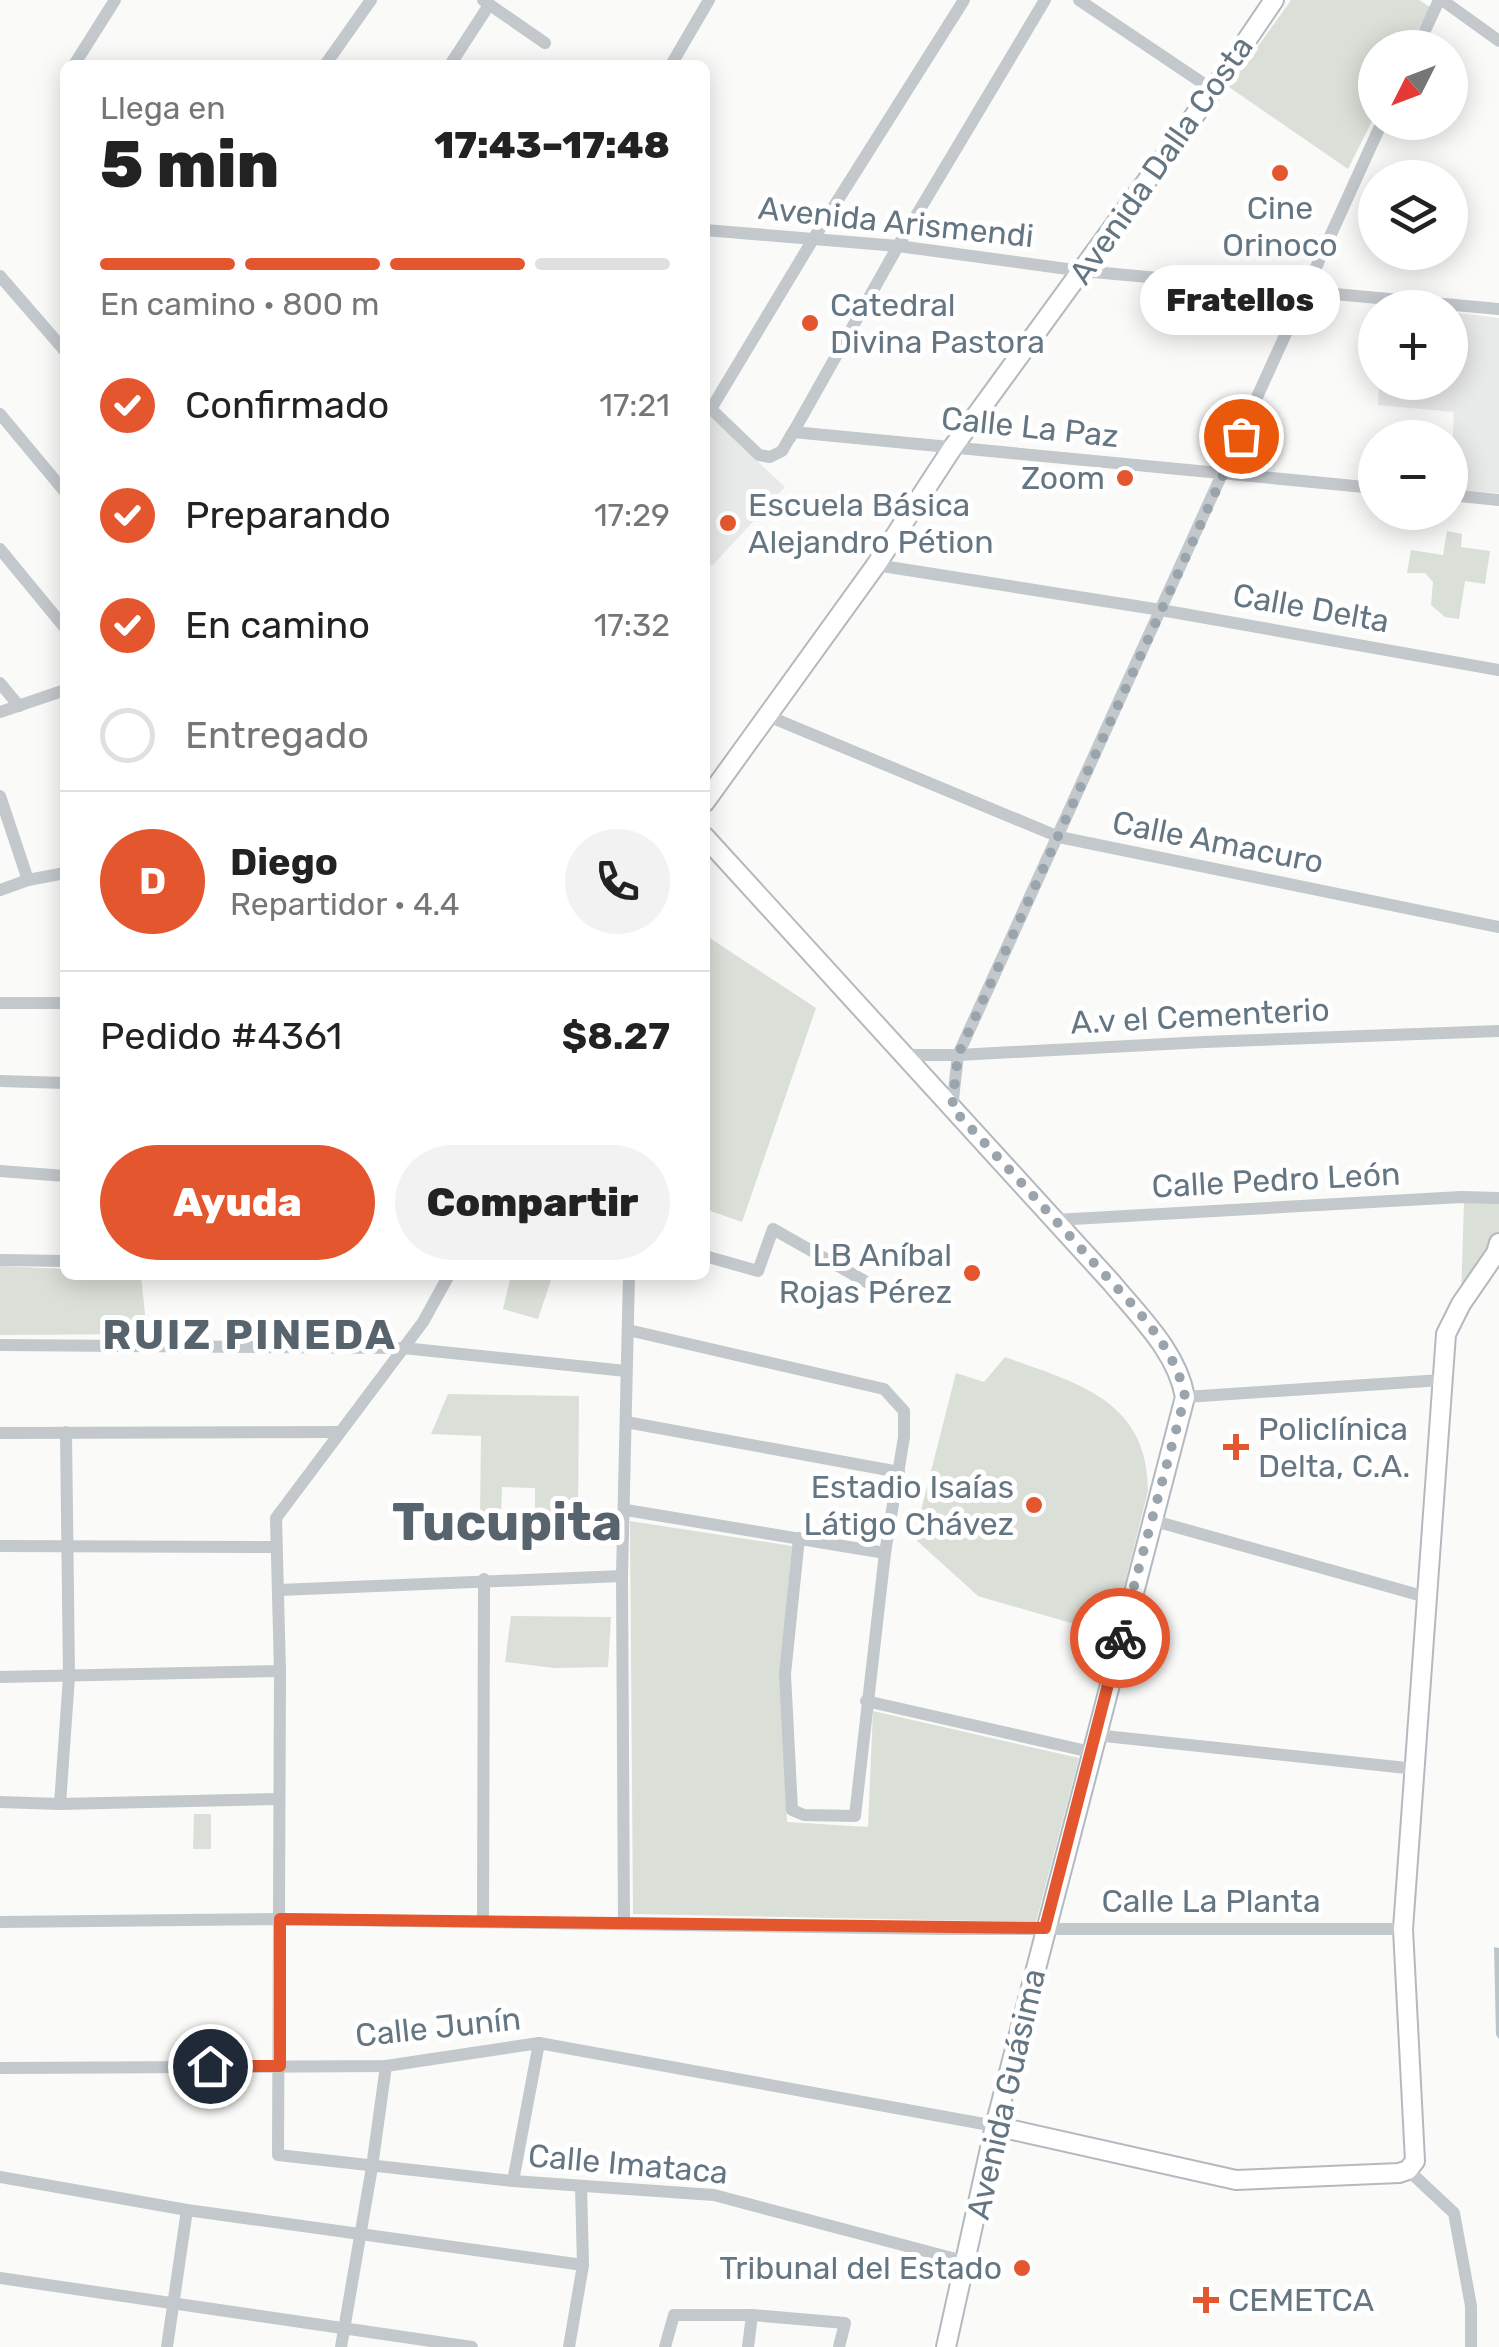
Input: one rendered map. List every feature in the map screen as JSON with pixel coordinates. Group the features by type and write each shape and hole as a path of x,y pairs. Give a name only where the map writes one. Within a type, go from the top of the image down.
{"main road":[{"name":"Avenida Dalla Costa","path":"710,795 876,565 953,447 1274,0"},
{"path":"710,842 1158,1338 1176,1367 1185,1397"},
{"path":"995,2126 1236,2180 1398,2173 1408,2170 1415,2161 1403,1929 1446,1334 1498,1248"},
{"name":"Avenida Guásima","path":"946,2347 995,2126 1185,1397"}],"street":[{"path":"77,60 115,0"},
{"path":"328,60 370,0"},
{"path":"673,60 710,0"},
{"path":"710,403 964,0"},
{"path":"710,408 759,455 770,457 782,450 898,246 1046,0"},
{"path":"1079,0 1213,90"},
{"path":"1426,30 1441,0 1499,41"},
{"path":"453,60 486,2 544,44"},
{"path":"952,1108 958,1055 1374,140"},
{"name":"Avenida Arismendi","path":"710,230 898,246 1082,271 1499,309"},
{"path":"0,276 60,345"},
{"path":"0,414 60,486"},
{"name":"Calle La Paz","path":"794,432 1358,486"},
{"path":"1468,497 1499,500"},
{"path":"0,549 60,622"},
{"name":"Calle Delta","path":"876,565 1499,670"},
{"path":"0,683 19,706"},
{"path":"0,712 60,692"},
{"name":"Calle Amacuro","path":"768,716 1059,837 1499,927"},
{"path":"0,796 28,880"},
{"path":"0,890 28,880 60,876"},
{"path":"0,1003 60,1003"},
{"name":"A.v el Cementerio","path":"903,1054 958,1055 1499,1031"},
{"path":"0,1082 60,1083"},
{"path":"0,1171 60,1176"},
{"name":"Calle Pedro León","path":"1055,1220 1499,1198"},
{"path":"710,1257 758,1271 773,1230 878,1288"},
{"path":"0,1260 60,1261"},
{"path":"280,2066 276,1518 438,1300 447,1280"},
{"path":"624,1923 622,1576 628,1280"},
{"path":"628,1330 884,1390 904,1411 866,1701 856,1816 792,1810 785,1674 798,1538"},
{"path":"0,1344 403,1348 626,1371"},
{"path":"1185,1397 1442,1380"},
{"path":"626,1422 898,1472"},
{"path":"60,1804 68,1677 66,1432"},
{"path":"0,1433 340,1432"},
{"path":"626,1510 885,1552"},
{"path":"1151,1520 1426,1597"},
{"path":"0,1546 276,1547"},
{"path":"278,1590 622,1576"},
{"path":"483,1921 484,1579"},
{"path":"0,1677 280,1671"},
{"path":"866,1701 1093,1744 1416,1768"},
{"path":"0,1802 277,1799"},
{"name":"Calle La Planta","path":"0,1922 280,1919 1403,1929"},
{"path":"514,2181 538,2043"},
{"name":"Calle Junín","path":"0,2068 386,2066 538,2043 995,2126"},
{"name":"Calle Imataca","path":"280,2066 278,2155 514,2181 714,2195 966,2262"},
{"path":"341,2347 386,2066"},
{"path":"1408,2170 1454,2214 1472,2306 1472,2347"},
{"path":"0,2176 187,2210 583,2265"},
{"path":"569,2347 583,2265 580,2186"},
{"path":"168,2347 187,2210"},
{"path":"0,2278 472,2347"},
{"path":"664,2347 674,2315 845,2323 839,2347"},
{"path":"748,2347 752,2316"}],"shaded area":[{"path":"1291,0 1419,0 1430,7 1418,30 1358,30 1358,140 1362,140 1348,169 1229,87"},
{"path":"1468,314 1499,318 1499,493 1468,490 1468,420 1454,420 1454,412 1378,405 1378,400 1468,400"},
{"name":"Escuela Básica Alejandro Pétion","path":"710,417 785,487 710,564"},
{"path":"1447,531 1462,534 1461,547 1490,551 1485,584 1465,581 1459,619 1445,617 1431,605 1433,582 1425,573 1407,573 1411,550 1443,555"},
{"path":"710,938 816,1008 742,1222 710,1211"},
{"path":"1499,1199 1499,1243 1461,1302 1464,1201"},
{"path":"0,1266 60,1269 60,1280 142,1280 147,1334 0,1335"},
{"path":"510,1280 551,1280 538,1319 503,1309"},
{"name":"Estadio Isaías Látigo Chávez","path":"1005,1357 1057,1376 1103,1399 1136,1435 1145,1460 1148,1491 1112,1635 978,1596 914,1538 956,1373 984,1382"},
{"path":"448,1394 579,1396 578,1514 535,1531 535,1488 502,1487 501,1515 480,1515 481,1436 431,1434"},
{"path":"630,1521 792,1546 780,1672 787,1822 868,1827 873,1711 1079,1758 1036,1922 633,1914"},
{"path":"511,1616 611,1617 608,1667 554,1668 505,1662"},
{"path":"194,1814 211,1814 211,1849 193,1849"},
{"path":"1494,1947 1499,1948 1499,2039 1496,2035"}],"way so far":[{"path":"1120,1638 1185,1397 1182,1383 1158,1338 952,1108 958,1055 1241,436"}],"place":[{"name":"Cine Orinoco","path":"1280,173"},
{"name":"Catedral Divina Pastora","path":"810,323"},
{"name":"Fratellos","path":"1241,436"},
{"name":"Zoom","path":"1125,478"},
{"name":"Escuela Básica Alejandro Pétion","path":"728,523"},
{"name":"LB Aníbal Rojas Pérez","path":"972,1273"},
{"name":"Policlínica Delta, C.A.","path":"1236,1447"},
{"name":"Estadio Isaías Látigo Chávez","path":"1034,1505"},
{"name":"Tribunal del Estado","path":"1022,2268"},
{"name":"CEMETCA","path":"1206,2300"}],"district":[{"name":"RUIZ PINEDA","path":"250,1335"},
{"name":"Tucupita","path":"507,1522"}],"route":[{"path":"210,2066 280,2066 280,1919 1045,1928 1120,1638"}]}
